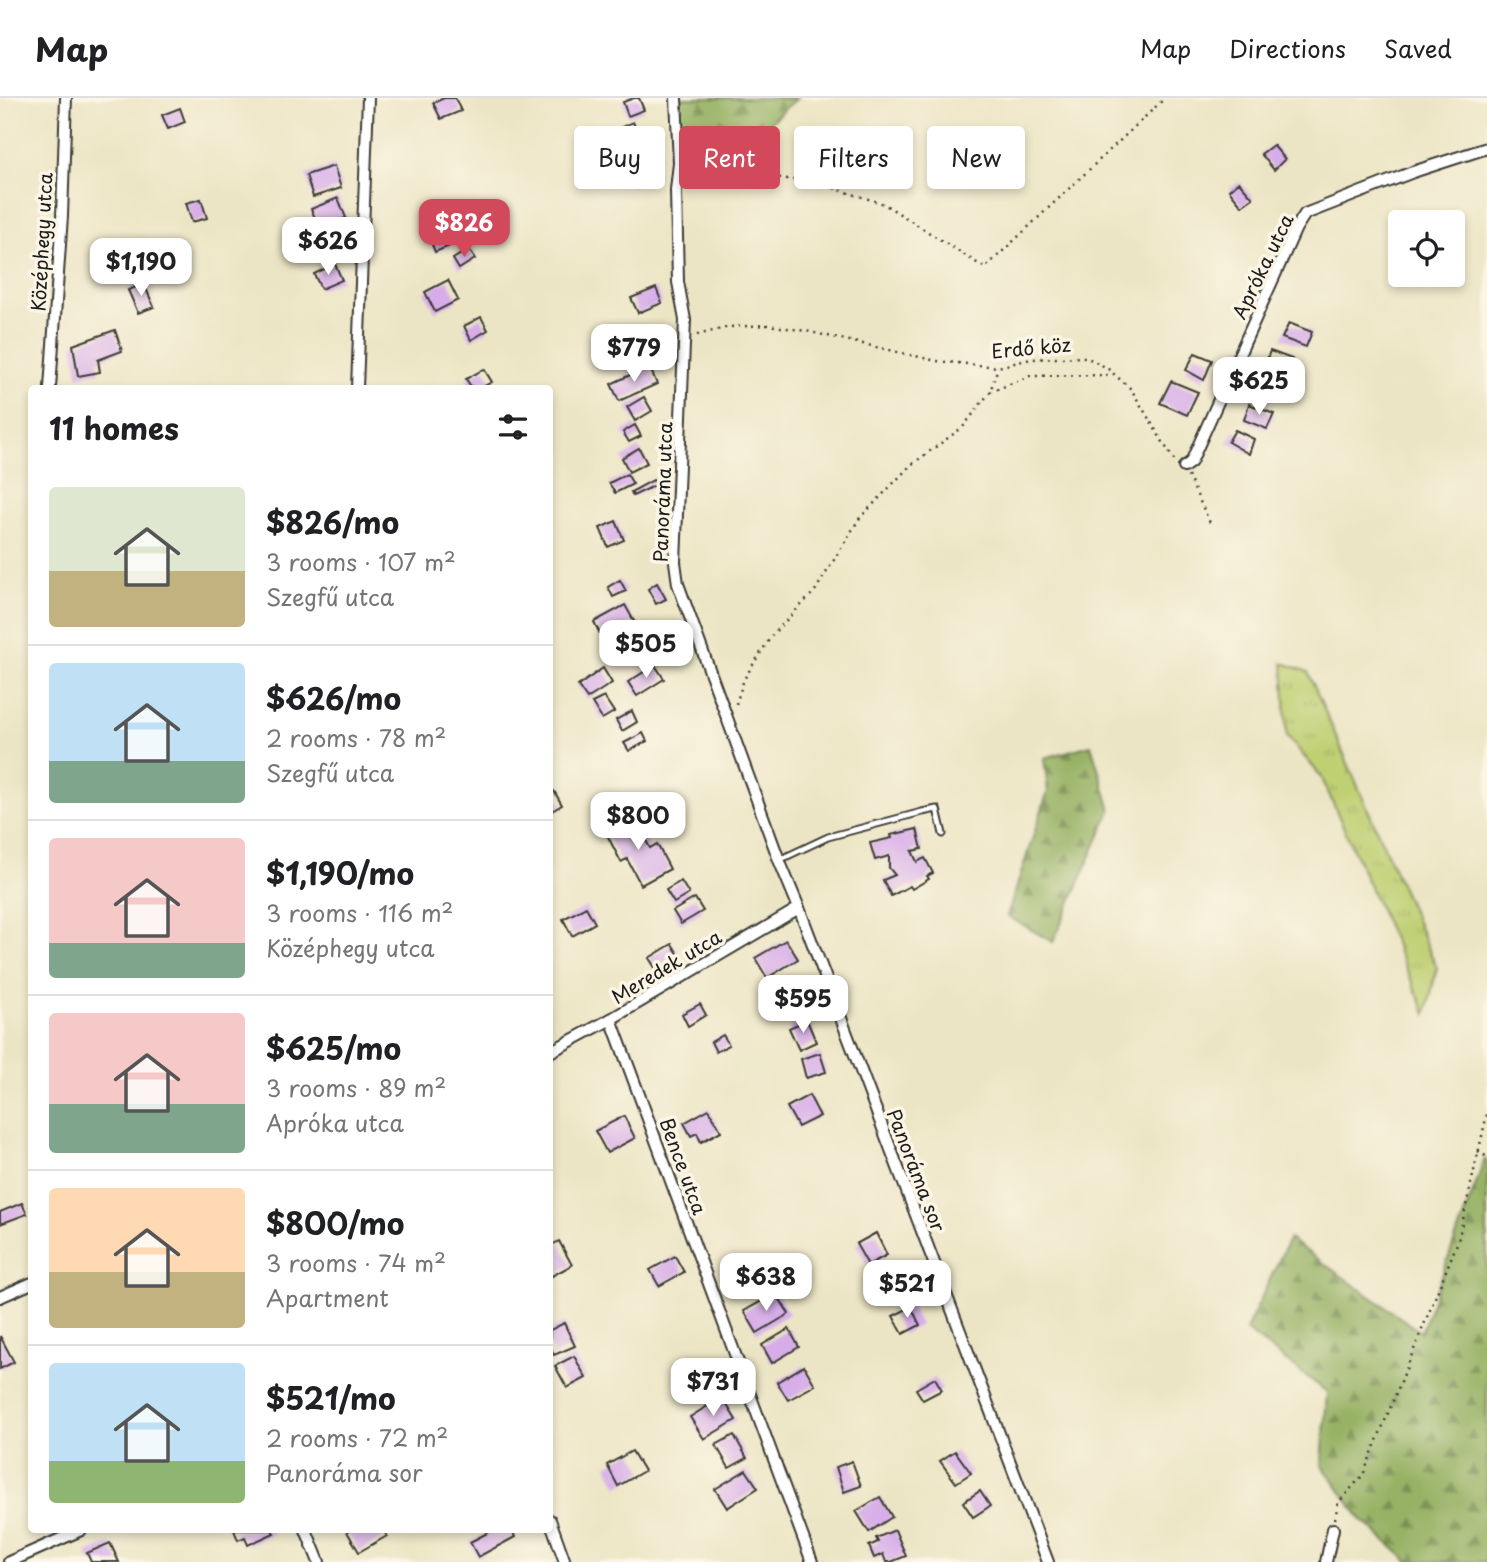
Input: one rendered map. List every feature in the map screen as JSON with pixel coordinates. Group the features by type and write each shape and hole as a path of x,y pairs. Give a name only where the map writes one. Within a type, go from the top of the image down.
{"street":[{"name":"Középhegy utca","path":"50,385 62,216 66,98"},
{"path":"357,385 368,98"},
{"name":"Panoráma utca","path":"676,98 679,163 676,190 678,282 685,320 675,562 678,584 799,908"},
{"name":"Apróka utca","path":"1184,467 1191,462 1296,228 1305,214 1413,172 1487,148"},
{"name":"Meredek utca","path":"553,1050 799,908"},
{"name":"Panoráma sor","path":"799,908 1048,1562"},
{"name":"Bence utca","path":"611,1019 812,1562"},
{"path":"0,1297 28,1285"},
{"path":"553,1528 565,1562"},
{"path":"1326,1562 1333,1529"},
{"path":"9,1562 74,1533"},
{"path":"307,1533 319,1562"}],"lane":[{"path":"779,860 828,837 930,811 937,810 943,834"}],"path":[{"path":"780,178 821,184 884,204 985,268 1165,98"},
{"name":"Erdő köz","path":"685,341 729,327 768,325 937,361 998,367 1031,359 1086,357 1107,368 1131,389 1174,461 1184,467 1211,525"},
{"path":"729,724 744,678 772,635 815,592 859,519 911,464 963,427 990,392 998,367"},
{"path":"990,392 1030,376 1114,375"},
{"path":"1333,1529 1338,1503 1363,1475 1458,1241 1487,1114"},
{"path":"1478,1151 1487,1157"}],"green space":[{"path":"676,98 797,98 766,126 679,126 678,140"},
{"path":"1283,663 1308,672 1437,968 1426,1014 1321,776 1287,736"},
{"path":"1091,745 1111,810 1053,942 1007,916 1048,791 1044,758"},
{"path":"1485,1159 1487,1562 1409,1562 1361,1519 1322,1465 1327,1392 1246,1330 1289,1239 1421,1332"}],"building":[{"path":"444,98 455,98 461,111 441,119 433,103"},
{"path":"639,98 644,110 628,116 623,102"},
{"path":"180,108 185,122 168,129 162,115"},
{"path":"1273,145 1285,159 1274,170 1261,154"},
{"path":"334,166 341,188 313,197 306,175"},
{"path":"1239,182 1253,198 1242,206 1229,190"},
{"path":"338,198 346,218 320,229 311,209"},
{"path":"201,199 207,218 192,222 186,203"},
{"path":"439,213 452,245 435,252 422,220"},
{"path":"469,249 475,259 459,269 453,259"},
{"path":"335,264 342,280 321,289 314,274"},
{"path":"448,280 458,300 435,312 425,292"},
{"path":"144,284 154,307 138,313 128,290"},
{"path":"656,288 662,303 638,313 631,298"},
{"path":"481,317 488,330 471,340 464,326"},
{"path":"1289,323 1312,332 1306,347 1282,338"},
{"path":"115,330 122,351 98,360 100,372 78,376 73,345"},
{"path":"1270,351 1292,359 1287,372 1265,364"},
{"path":"1195,353 1212,360 1204,380 1186,370"},
{"path":"649,366 657,384 619,401 611,384"},
{"path":"484,369 492,382 486,385 470,385 466,379"},
{"path":"1171,381 1198,392 1187,415 1160,403"},
{"path":"644,397 652,411 635,421 627,407"},
{"path":"1249,404 1274,414 1267,429 1244,420"},
{"path":"635,425 641,436 629,442 623,432"},
{"path":"1235,430 1254,439 1249,454 1228,442"},
{"path":"639,448 647,463 629,472 622,458"},
{"path":"627,474 633,484 615,493 609,483"},
{"path":"653,480 656,485 633,496 631,492"},
{"path":"616,521 624,540 608,547 600,528"},
{"path":"620,580 626,591 613,597 608,587"},
{"path":"657,583 666,599 656,604 648,589"},
{"path":"625,605 634,621 602,638 594,622"},
{"path":"614,638 620,648 608,655 602,644"},
{"path":"655,665 664,679 637,696 628,682"},
{"path":"603,668 612,683 587,699 578,686"},
{"path":"604,697 614,712 602,719 592,703"},
{"path":"632,711 637,722 622,731 616,720"},
{"path":"643,733 647,741 629,751 624,743"},
{"path":"553,792 562,805 553,810"},
{"path":"634,818 650,848 657,844 670,869 641,885 627,859 621,862 606,833"},
{"path":"917,829 922,849 912,851 917,862 925,858 933,873 927,876 929,879 912,889 910,886 891,896 883,880 895,875 889,868 889,856 875,860 870,843"},
{"path":"681,881 689,894 674,903 666,890"},
{"path":"695,898 703,911 681,924 673,911"},
{"path":"586,907 595,923 572,936 563,919"},
{"path":"786,940 798,959 767,978 755,958"},
{"path":"672,944 682,960 659,974 649,958"},
{"path":"700,1004 706,1015 688,1026 682,1014"},
{"path":"807,1020 816,1042 799,1050 789,1028"},
{"path":"723,1035 729,1045 716,1052 711,1042"},
{"path":"820,1053 826,1072 806,1078 801,1059"},
{"path":"809,1095 820,1116 798,1127 787,1107"},
{"path":"709,1109 721,1131 701,1142 697,1133 691,1136 684,1123"},
{"path":"624,1116 635,1138 607,1153 595,1131"},
{"path":"22,1203 27,1214 0,1224 0,1212"},
{"path":"876,1233 887,1255 868,1265 856,1244"},
{"path":"559,1241 572,1265 553,1275 553,1244"},
{"path":"675,1256 684,1272 659,1286 650,1270"},
{"path":"897,1269 907,1288 884,1300 873,1282"},
{"path":"776,1293 789,1314 757,1333 744,1311"},
{"path":"911,1307 920,1325 903,1334 893,1316"},
{"path":"564,1323 575,1346 554,1355 553,1328"},
{"path":"789,1329 799,1347 772,1363 762,1345"},
{"path":"0,1336 14,1362 0,1369"},
{"path":"574,1356 586,1378 567,1388 555,1366"},
{"path":"804,1366 815,1385 788,1400 777,1382"},
{"path":"935,1378 942,1390 923,1400 916,1389"},
{"path":"722,1397 736,1420 704,1439 690,1417"},
{"path":"734,1435 747,1458 729,1468 716,1445"},
{"path":"632,1451 644,1471 618,1486 607,1465"},
{"path":"955,1451 971,1473 956,1483 940,1461"},
{"path":"852,1461 861,1486 844,1492 836,1467"},
{"path":"746,1470 758,1488 727,1508 715,1489"},
{"path":"980,1491 990,1506 973,1517 963,1502"},
{"path":"880,1497 892,1517 869,1532 856,1511"},
{"path":"895,1530 906,1556 891,1562 886,1562 883,1554 874,1558 869,1546 878,1542 876,1538"},
{"path":"235,1533 274,1533 248,1545 245,1537 238,1540"},
{"path":"348,1533 385,1533 387,1536 359,1552"},
{"path":"487,1533 513,1533 515,1537 478,1557 470,1542"},
{"path":"110,1543 119,1562 91,1562 87,1553"}]}
